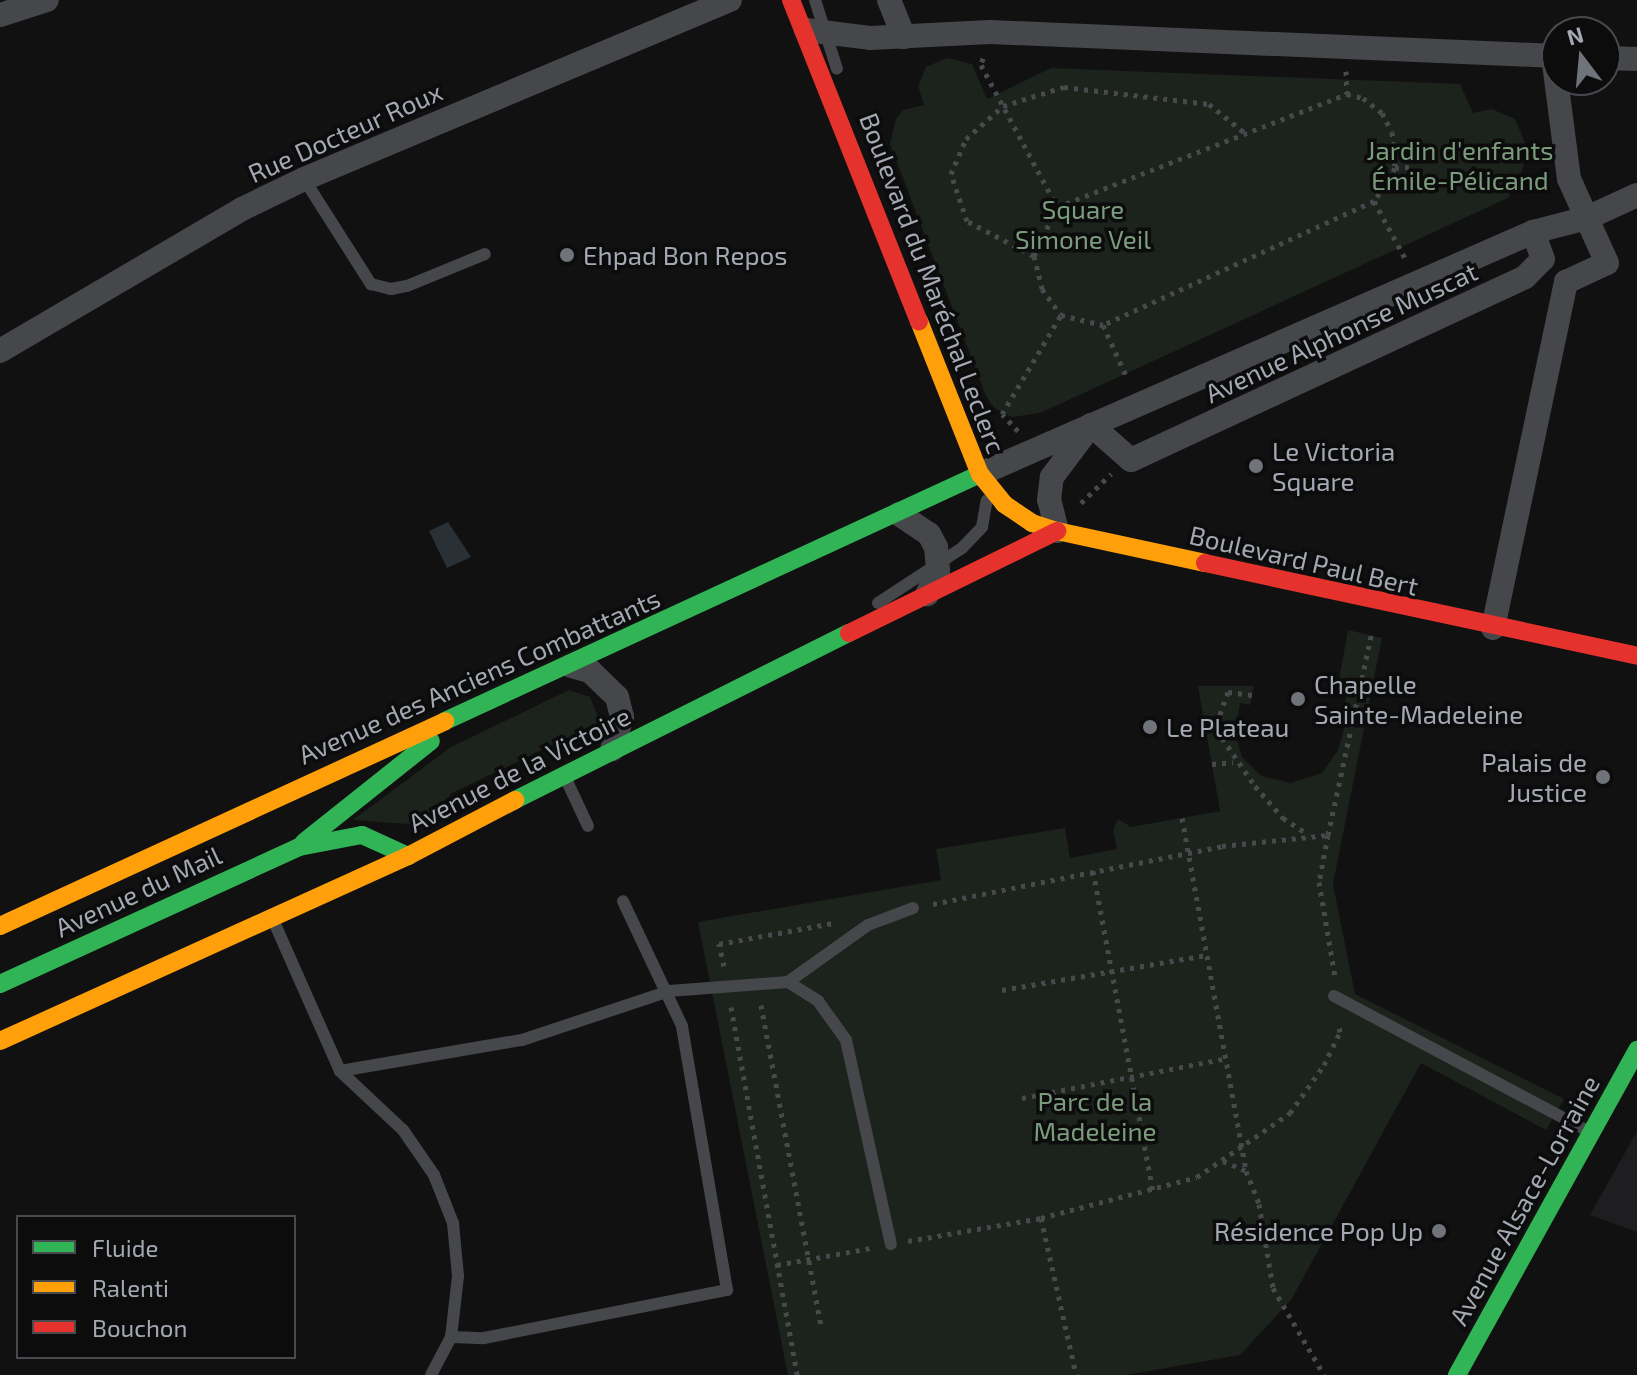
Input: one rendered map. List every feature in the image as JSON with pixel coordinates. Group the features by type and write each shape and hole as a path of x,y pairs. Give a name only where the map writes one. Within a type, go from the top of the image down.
{"main road":[{"name":"Boulevard du Maréchal Leclerc","path":"791,0 818,33 980,474"},
{"name":"Avenue des Anciens Combattants","path":"0,926 401,738 476,709 571,666 980,474"},
{"name":"Boulevard Paul Bert","path":"980,474 1004,504 1032,523 1057,531 1493,628 1637,656"},
{"name":"Avenue de la Victoire","path":"0,1041 271,914 408,856 612,749 1057,531"},
{"name":"Avenue du Mail","path":"299,847 404,760 476,709"},
{"name":"Avenue du Mail","path":"0,984 299,847 362,835 408,856"},
{"name":"Avenue Alsace-Lorraine","path":"1457,1375 1637,1050"}],"street":[{"path":"0,15 47,0"},
{"name":"Rue Docteur Roux","path":"0,351 242,209 304,179 730,0"},
{"path":"889,0 904,37"},
{"path":"818,33 904,37 990,32 1541,55"},
{"path":"1493,628 1566,282 1607,263 1569,179 1560,96"},
{"name":"Avenue Alphonse Muscat","path":"980,474 1533,232 1587,218 1637,195"},
{"name":"Avenue Alphonse Muscat","path":"1131,460 1525,277 1543,259 1533,232"},
{"path":"1091,425 1131,460"},
{"name":"Avenue Alphonse Muscat","path":"1057,531 1049,500 1052,477 1091,425"},
{"path":"899,514 929,534 940,562 926,597"},
{"path":"571,666 599,676 617,697 622,717 612,749"}],"lane":[{"name":"Boulevard du Maréchal Leclerc","path":"815,0 818,33 844,90"},
{"name":"Boulevard du Maréchal Leclerc","path":"850,105 975,427 980,474"},
{"path":"304,179 360,275 371,284 391,289 407,286 485,254"},
{"path":"852,634 884,596 940,562 982,527 987,498 980,474"},
{"path":"564,774 588,826"},
{"path":"451,1337 484,1338 727,1290 682,1026 669,991 623,901"},
{"path":"340,1071 522,1040 669,991 788,982 868,925 913,908"},
{"path":"271,914 340,1071 403,1130 434,1175 453,1223 458,1276 451,1337 431,1375"},
{"path":"788,982 818,1001 846,1040 891,1244"},
{"path":"1334,996 1591,1133"}],"path":[{"path":"990,32 981,65 1057,207"},
{"path":"1034,256 967,221 951,174 966,139 1003,106 1064,87 1209,104 1247,135"},
{"path":"1347,94 1382,113 1392,132 1395,168 1374,201 1103,325 1061,315 1042,289 1034,256 1057,207 1347,94"},
{"path":"1395,168 1409,167"},
{"path":"1374,201 1418,283"},
{"path":"1028,452 1017,428 1002,414 1061,315"},
{"path":"1103,325 1138,403"},
{"path":"1057,531 1099,483 1131,460"},
{"path":"777,1265 1041,1218 1153,1191 1197,1177 1290,1113 1324,1065 1340,1032 1334,996 1335,956 1319,882 1378,603"},
{"path":"1252,695 1228,692 1219,717 1234,761 1283,818 1309,835"},
{"path":"1212,764 1234,761"},
{"path":"1182,818 1246,1171 1259,1204 1273,1288 1324,1375"},
{"path":"913,908 1188,853 1309,835 1328,835"},
{"path":"1093,871 1153,1191"},
{"path":"797,1375 719,944 839,922"},
{"path":"1002,990 1207,955"},
{"path":"757,984 821,1326"},
{"path":"1022,1098 1227,1058"},
{"path":"1223,1161 1246,1171"},
{"path":"1041,1218 1076,1375"}],"shaded area":[{"path":"448,522 471,557 447,568 429,531"},
{"path":"1637,1131 1637,1232 1590,1215"}],"green space":[{"name":"Square Simone Veil","path":"947,58 972,64 987,99 1051,68 1460,84 1473,113 1492,109 1515,119 1529,152 1520,175 1506,185 1510,197 1040,413 1012,417 993,407 986,396 890,144 896,119 903,110 924,105 918,86 926,67"},
{"name":"Parc de la Madeleine","path":"1348,630 1382,638 1333,884 1355,994 1564,1099 1546,1130 1421,1063 1291,1300 1240,1355 1126,1375 788,1375 698,922 941,880 936,849 1065,828 1070,858 1117,849 1113,830 1118,819 1131,827 1220,811 1198,686 1254,686 1250,705 1240,703 1235,732 1242,757 1261,776 1291,783 1322,773 1338,750 1349,712 1344,710 1348,687 1338,685"},
{"path":"569,690 590,697 600,722 452,793 422,825 353,820 451,747"}],"traffic: fast":[{"path":"445,721 980,474"},
{"path":"515,800 849,633"},
{"path":"304,842 431,741"},
{"path":"0,984 299,847 362,835 408,856"},
{"path":"1457,1375 1637,1050"}],"traffic: slow":[{"path":"919,321 980,474 1004,504 1032,523 1057,531 1205,563"},
{"path":"0,926 445,721"},
{"path":"0,1041 408,856 515,800"}],"traffic: jam":[{"path":"791,0 919,321"},
{"path":"849,633 1057,531"},
{"path":"1205,563 1637,656"}],"place":[{"name":"Ehpad Bon Repos","path":"567,255"},
{"name":"Le Victoria Square","path":"1256,466"},
{"name":"Chapelle Sainte-Madeleine","path":"1298,699"},
{"name":"Le Plateau","path":"1150,727"},
{"name":"Palais de Justice","path":"1603,777"},
{"name":"Résidence Pop Up","path":"1439,1231"}],"park label":[{"name":"Jardin d'enfants Émile-Pélicand","path":"1460,165"}]}
